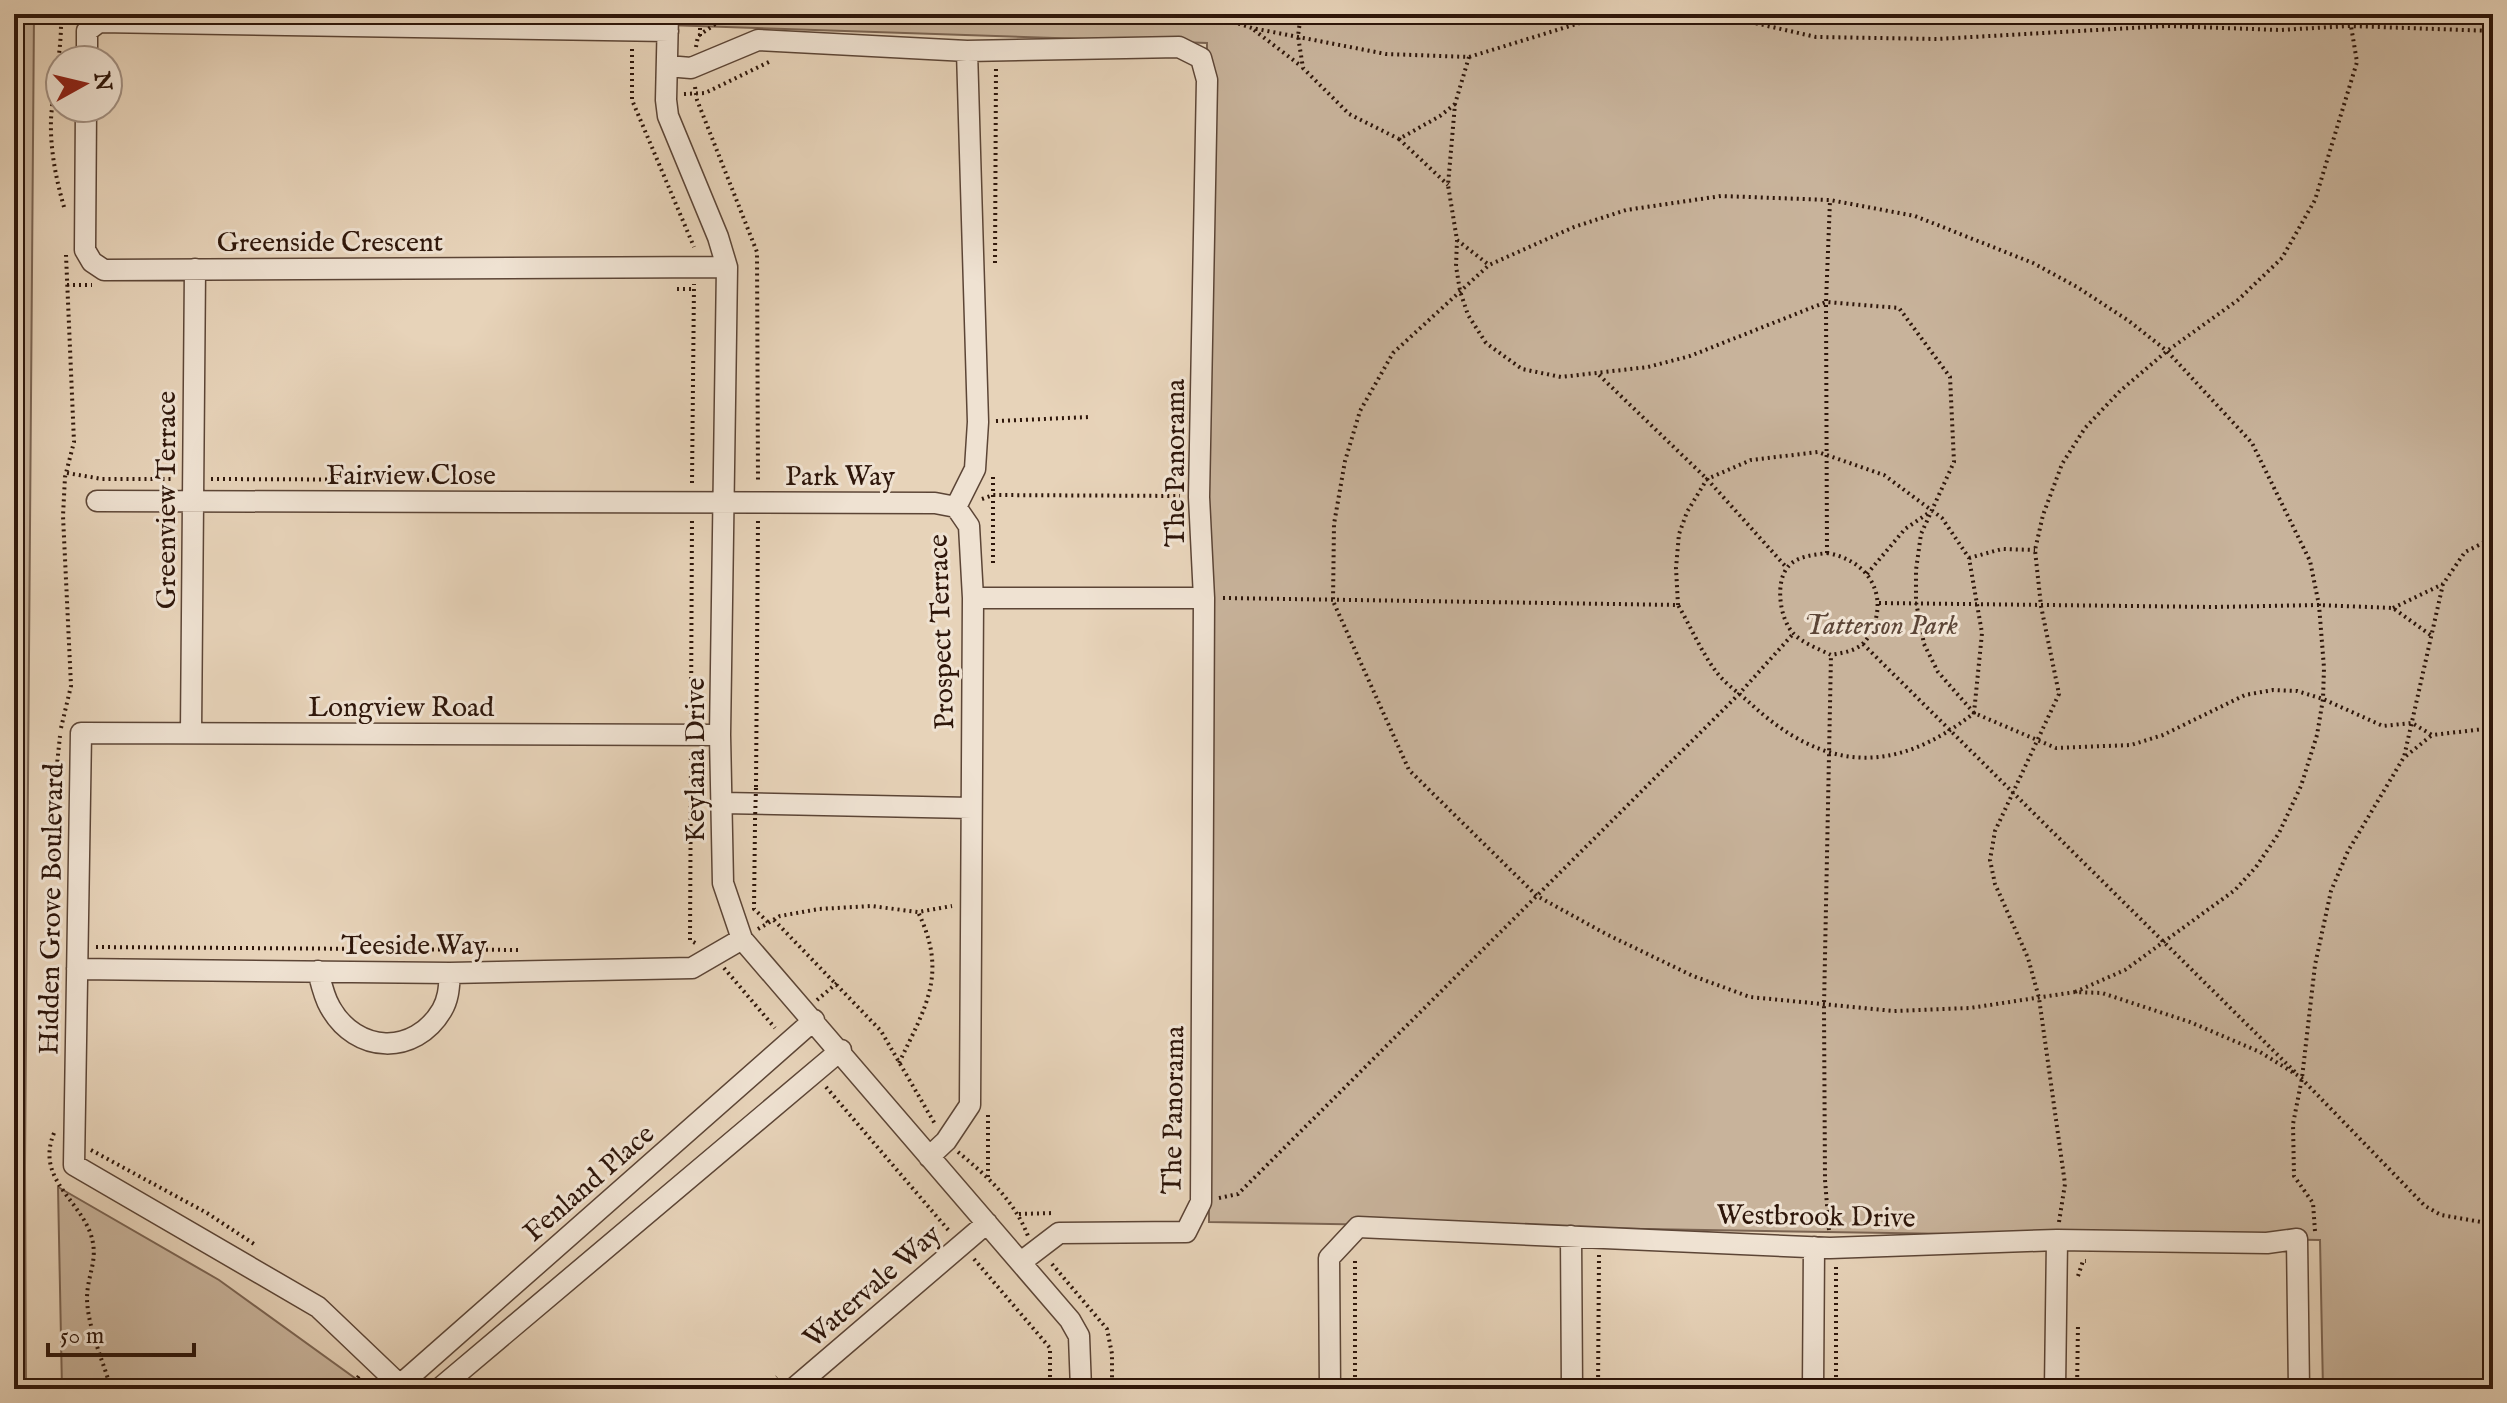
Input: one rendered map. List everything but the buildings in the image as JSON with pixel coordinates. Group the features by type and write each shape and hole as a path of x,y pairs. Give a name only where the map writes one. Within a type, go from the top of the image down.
{"street":[{"path":"87,44 87,31 99,22 668,23"},
{"name":"Keylana Drive","path":"668,23 668,116 718,237 727,267 720,735 723,883 742,939 841,1050 1070,1320 1079,1336 1081,1389"},
{"name":"The Panorama","path":"667,66 691,68 758,40 967,51 1179,47 1201,58 1207,80 1199,497 1204,598 1201,1202 1186,1232 1059,1233 1021,1262"},
{"name":"Prospect Terrace","path":"929,1157 946,1141 970,1105 971,808 983,598 969,526 956,507 975,469 978,422 967,51"},
{"name":"Greenside Crescent","path":"86,124 85,250 92,262 104,270 727,267"},
{"name":"Greenview Terrace","path":"191,732 195,269"},
{"name":"Fairview Close","path":"97,501 724,502"},
{"name":"Park Way","path":"724,502 935,503 956,507"},
{"path":"983,598 1204,598"},
{"name":"Longview Road","path":"81,733 720,735"},
{"name":"Hidden Grove Boulevard","path":"81,733 74,1165 318,1307 402,1387"},
{"path":"722,803 971,808"},
{"name":"Teeside Way","path":"77,969 450,973 692,968 707,951 742,939"},
{"path":"318,971 330,1007 342,1024 373,1043 398,1044 422,1032 442,1011 448,998 450,973"},
{"name":"Fenland Place","path":"402,1387 814,1020"},
{"path":"439,1389 841,1050"},
{"name":"Watervale Way","path":"802,1386 987,1223"},
{"name":"Westbrook Drive","path":"1330,1389 1329,1258 1358,1227 1571,1244 1819,1251 2057,1250 2267,1243 2297,1239 2299,1389"},
{"path":"1571,1244 1572,1389"},
{"path":"2055,1389 2057,1250"},
{"path":"1813,1389 1819,1251"}],"path":[{"path":"67,217 55,176 51,121 61,50 61,24 70,14"},
{"path":"700,14 700,36 691,68 696,94 757,252 754,909 771,922 881,1031 946,1141"},
{"path":"700,36 730,14"},
{"path":"954,14 963,20 1059,20 1083,14"},
{"path":"1210,14 1252,28 1386,54 1469,57 1609,14"},
{"path":"1301,14 1298,36 1303,68"},
{"path":"1715,14 1816,37 1922,39 2035,36 2167,26 2280,30 2350,26 2493,31"},
{"path":"2098,1261 2083,1261 2057,1250 2065,1184 2039,998 2028,958 1995,884 1990,860 1995,831 2059,694 2041,606 2035,550 2052,488 2062,464 2085,428 2120,391 2167,351 2238,300 2282,258 2315,200 2357,62 2349,14"},
{"path":"1252,28 1303,68 1349,114 1399,139 1448,185"},
{"path":"1469,57 1455,104 1448,185 1457,240 1456,266 1460,291 1468,315 1486,343 1522,369 1561,377 1648,367 1690,356 1826,302 1899,308 1950,377 1954,462 1921,534 1916,602 1924,644 1938,672 1974,713 2056,748 2131,745 2163,735 2245,695 2273,690 2297,691 2383,726 2412,723 2432,735"},
{"path":"632,97 705,93 773,60"},
{"path":"995,265 997,61"},
{"path":"1399,139 1455,104"},
{"path":"2075,992 2125,970 2235,890 2256,867 2279,833 2301,786 2317,735 2323,699 2319,605 2310,561 2252,443 2167,351 2129,321 2033,263 1915,216 1830,200 1721,196 1626,210 1574,227 1489,265 1393,353 1360,411 1345,461 1334,524 1333,601 1409,770 1537,896 1693,976 1750,997 1894,1011 1970,1008 2075,992 2102,993 2190,1022 2260,1052 2302,1078"},
{"path":"1827,553 1826,302 1830,200"},
{"path":"1457,240 1489,265"},
{"path":"59,877 49,840 58,747 71,686 63,516 66,473 74,442 66,248"},
{"path":"1599,374 1707,479 1787,568"},
{"path":"978,422 1090,417"},
{"path":"1818,452 1827,455 1884,475 1942,518 1969,558 1982,633 1974,713 1951,731 1901,754 1863,757 1829,754 1776,727 1718,674 1678,605 1676,568 1679,534 1687,512 1707,479 1751,460 1818,452"},
{"path":"983,598 993,466"},
{"path":"66,473 102,479 469,480"},
{"path":"956,507 993,495 1199,497"},
{"path":"1867,574 1905,529 1932,511"},
{"path":"2315,1240 2313,1203 2294,1176 2293,1124 2302,1078 2315,965 2331,891 2348,851 2404,757 2443,584 2465,552 2493,538"},
{"path":"1969,558 2002,549 2035,550"},
{"path":"1827,553 1848,559 1867,574 1875,586 1879,603 1871,633 1863,644 1849,652 1831,655 1793,634 1782,606 1780,589 1787,568 1803,556 1827,553"},
{"path":"1879,603 2393,608 2443,584"},
{"path":"1204,598 1678,605"},
{"path":"2393,608 2432,636"},
{"path":"1201,1202 1238,1194 1739,694 1793,634"},
{"path":"1863,644 2302,1078 2425,1206 2441,1215 2493,1224"},
{"path":"1831,655 1824,1006 1825,1180 1819,1251 1836,1258 1836,1389"},
{"path":"2404,757 2432,735 2493,728"},
{"path":"742,939 780,916 819,909 871,906 918,912 970,903"},
{"path":"899,1063 931,992 932,950 918,912"},
{"path":"77,946 521,950"},
{"path":"692,952 707,951 788,1043"},
{"path":"814,1073 1050,1348 1050,1389"},
{"path":"988,1099 988,1177"},
{"path":"55,1129 48,1146 58,1187 77,1210 95,1247 87,1298 111,1389"},
{"path":"1019,1214 1064,1213"},
{"path":"1571,1244 1599,1253 1598,1389"},
{"path":"1355,1389 1355,1260 1361,1254"},
{"path":"2078,1287 2078,1273 2083,1261"},
{"path":"2077,1389 2078,1316"}],"green space":[{"path":"14,14 34,14 26,1389 14,1389"},
{"name":"Tatterson Park","path":"338,14 2493,14 2493,1389 2323,1389 2320,1240 1209,1222 1207,43"},
{"path":"58,1187 219,1280 370,1389 62,1389"}]}
